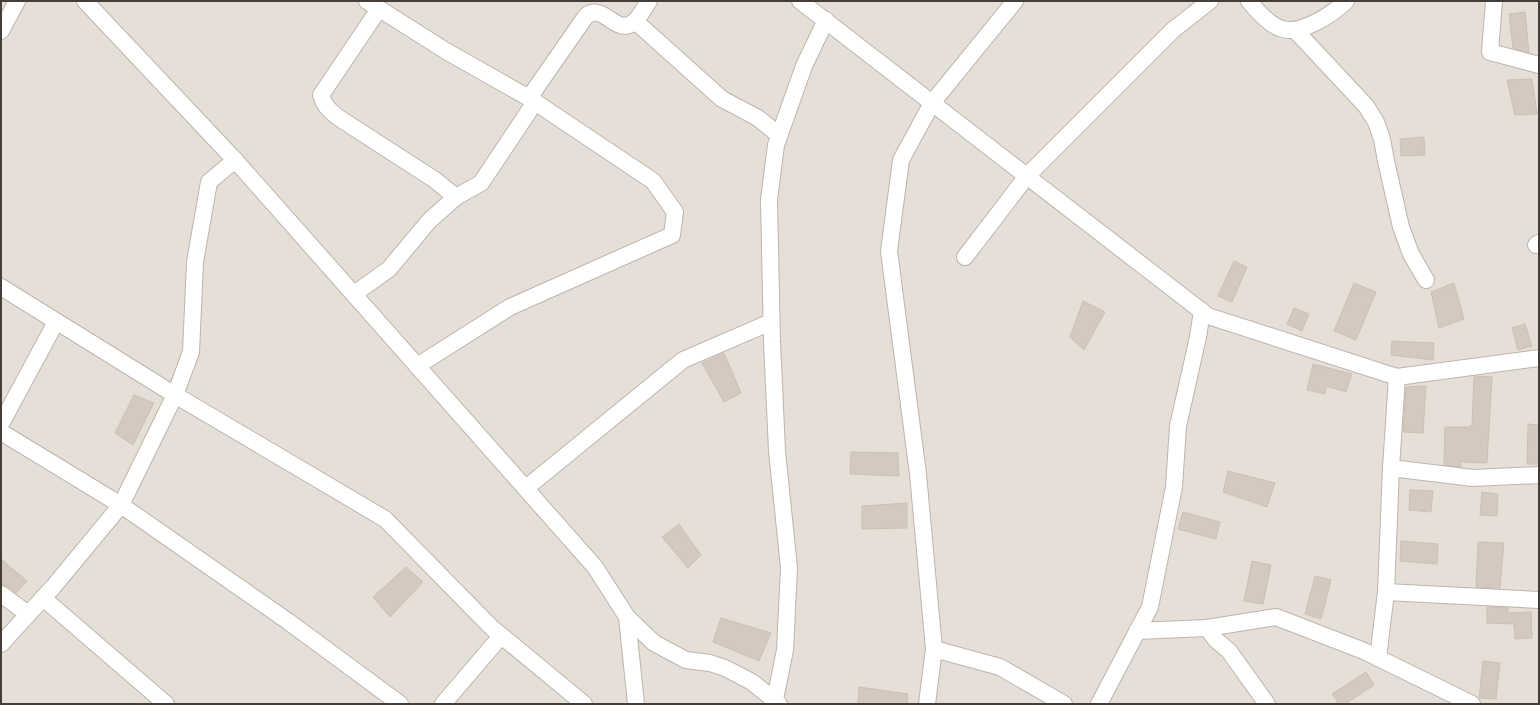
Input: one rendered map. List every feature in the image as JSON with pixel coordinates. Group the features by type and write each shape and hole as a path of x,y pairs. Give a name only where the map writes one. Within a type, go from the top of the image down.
{"street":[{"path":"1,31 17,1"},
{"path":"85,1 235,160 595,566 627,617 654,643 686,660 710,662 725,668 752,682 776,703"},
{"path":"354,294 389,269 429,221 456,197 481,183 586,16 591,12 597,12 619,24 628,26 635,21 649,1"},
{"path":"800,1 1208,316 1397,377 1539,358"},
{"path":"927,704 934,648 918,474 889,251 901,160 932,103 1015,1"},
{"path":"965,257 1027,176 1173,30 1210,1"},
{"path":"1249,1 1262,16 1281,29 1295,30 1313,24 1341,6 1346,1"},
{"path":"1494,1 1490,52 1539,66"},
{"path":"417,366 510,307 672,234 676,212 653,181 532,100 446,51 373,5 321,95 323,103 339,118 435,180 456,197"},
{"path":"776,703 785,650 789,568 777,451 771,322 769,200 776,144 804,66 826,20"},
{"path":"635,21 722,99 758,118 779,135"},
{"path":"1295,30 1366,106 1376,122 1382,139 1401,227 1412,254 1426,280"},
{"path":"1,644 43,598 121,505 175,395 191,352 196,262 209,182 235,160"},
{"path":"1,288 175,395 385,519 492,628 584,704"},
{"path":"1099,704 1150,607 1174,487 1178,426 1198,337 1202,311"},
{"path":"1,424 56,322"},
{"path":"526,488 683,360 771,322"},
{"path":"1378,658 1386,592 1391,468 1397,377"},
{"path":"1,432 121,505 288,622 400,704"},
{"path":"1391,468 1473,478 1539,475"},
{"path":"1386,592 1539,600"},
{"path":"1,594 28,614"},
{"path":"43,598 166,704"},
{"path":"627,617 636,704"},
{"path":"1137,631 1207,628 1276,617 1364,651 1472,704"},
{"path":"1207,628 1216,640 1228,651 1267,704"},
{"path":"443,704 501,636"},
{"path":"934,648 1000,667 1064,704"}],"shaded area":[{"path":"1,1 1539,1 1539,704 1,704"}],"building":[{"path":"1525,12 1529,53 1513,48 1509,14"},
{"path":"1532,79 1537,114 1515,115 1507,80"},
{"path":"1424,137 1425,155 1401,156 1400,139"},
{"path":"1234,261 1247,267 1232,302 1218,296"},
{"path":"1354,283 1376,292 1356,340 1334,331"},
{"path":"1454,283 1464,319 1439,328 1431,292"},
{"path":"1083,301 1105,312 1084,350 1070,337"},
{"path":"1294,308 1309,314 1302,331 1287,324"},
{"path":"1525,324 1532,346 1518,350 1512,328"},
{"path":"1392,341 1434,343 1433,360 1391,355"},
{"path":"724,353 741,393 724,402 702,363"},
{"path":"1313,364 1352,374 1346,392 1326,386 1325,394 1307,390"},
{"path":"1474,376 1492,377 1487,463 1461,462 1461,467 1444,465 1445,427 1472,426"},
{"path":"1426,386 1423,433 1403,432 1406,387"},
{"path":"134,395 154,403 133,445 115,433"},
{"path":"1528,424 1539,425 1539,464 1527,464"},
{"path":"851,452 898,453 899,476 850,474"},
{"path":"1228,471 1275,483 1267,507 1223,492"},
{"path":"1410,490 1433,491 1431,512 1409,510"},
{"path":"1482,492 1498,494 1497,516 1480,515"},
{"path":"907,503 907,528 862,529 862,506"},
{"path":"1183,512 1220,522 1216,539 1178,529"},
{"path":"679,524 701,555 688,568 662,537"},
{"path":"1401,541 1438,544 1437,564 1400,561"},
{"path":"1478,542 1504,543 1500,588 1476,587"},
{"path":"1,559 27,581 16,593 7,586 1,585"},
{"path":"1252,561 1271,565 1263,604 1244,601"},
{"path":"406,567 423,582 390,617 373,597"},
{"path":"1315,576 1331,580 1321,619 1305,614"},
{"path":"1487,607 1508,608 1508,613 1531,612 1532,638 1515,639 1514,624 1487,623"},
{"path":"721,618 771,633 759,661 713,642"},
{"path":"1483,661 1500,663 1496,699 1479,698"},
{"path":"1366,672 1374,685 1345,704 1339,704 1332,694"},
{"path":"859,687 908,694 907,704 858,704"}]}
